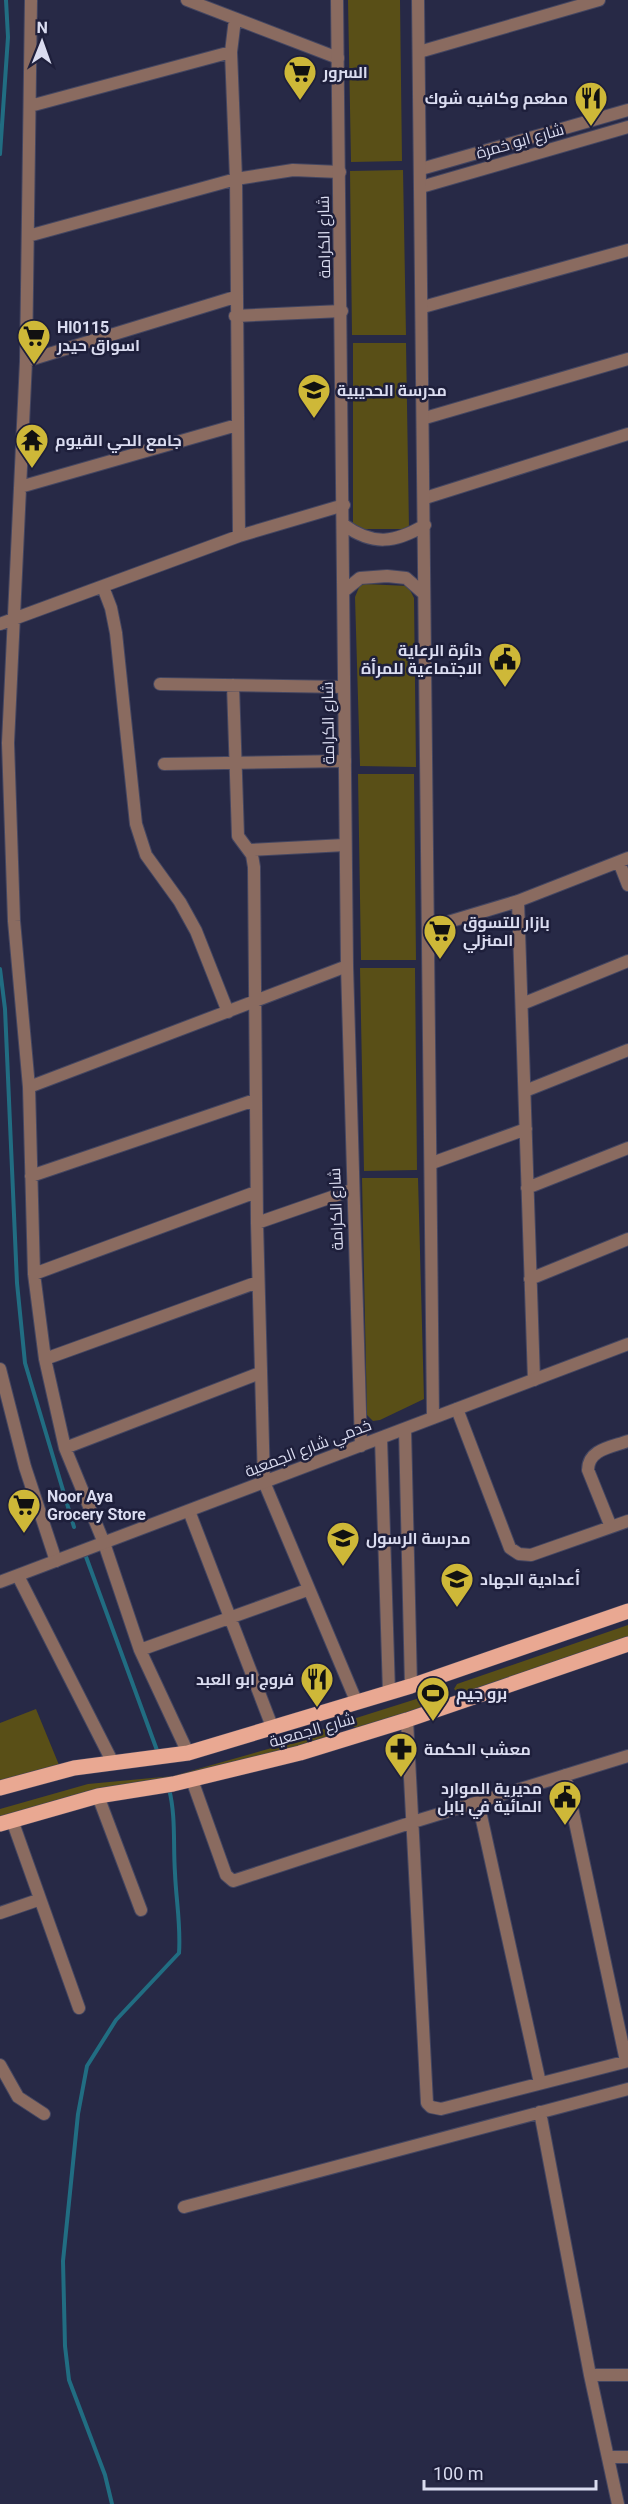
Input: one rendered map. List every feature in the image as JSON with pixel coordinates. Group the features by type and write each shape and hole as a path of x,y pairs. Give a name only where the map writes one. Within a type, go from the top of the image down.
{"main road":[{"name":"شارع الجمعية","path":"0,1788 74,1768 188,1753 411,1686 628,1611"},
{"name":"شارع الجمعية","path":"6,1822 98,1796 192,1780 300,1754 628,1644"}],"street":[{"path":"31,0 26,360 8,743 10,836 29,1087 34,1274 45,1359 65,1448 104,1543 140,1650 188,1753"},
{"path":"187,0 338,58"},
{"name":"شارع الكرامة","path":"337,0 347,966 361,1446"},
{"path":"418,0 425,418 423,593 432,1163 433,1418"},
{"path":"419,52 599,0"},
{"path":"236,19 231,52 236,180 235,297 239,537"},
{"path":"30,106 231,52"},
{"name":"شارع ابو خمرة","path":"421,169 628,110"},
{"name":"شارع ابو خمرة","path":"421,187 628,127"},
{"path":"28,236 236,180 293,170 340,172"},
{"path":"423,307 628,250"},
{"path":"26,360 235,297"},
{"path":"236,316 342,310"},
{"path":"425,418 628,359"},
{"path":"20,487 237,425"},
{"path":"425,498 628,434"},
{"path":"0,624 239,537 344,505"},
{"path":"344,525 361,537 381,539 402,538 425,525"},
{"path":"344,591 360,578 387,576 406,578 423,593"},
{"path":"103,587 111,608 116,633 136,824 146,855 180,902 196,931 228,1012"},
{"path":"160,684 344,687"},
{"path":"233,685 238,836 249,850 254,867 256,1192 264,1482 307,1590 357,1703"},
{"path":"164,764 345,761"},
{"path":"249,850 345,845"},
{"path":"428,928 518,901 623,860 628,885"},
{"path":"518,901 534,1380"},
{"path":"522,1004 628,961"},
{"path":"29,1087 347,966"},
{"path":"525,1091 628,1050"},
{"path":"31,1176 255,1100"},
{"path":"432,1163 526,1129"},
{"path":"527,1188 628,1148"},
{"path":"257,1223 352,1190"},
{"path":"34,1274 256,1192"},
{"path":"530,1279 628,1239"},
{"path":"45,1359 258,1282"},
{"name":"خدمي شارع الجمعية","path":"0,1582 628,1344"},
{"path":"0,1369 25,1467 56,1561"},
{"path":"65,1448 260,1373"},
{"path":"457,1409 510,1548 519,1554 531,1555 628,1521"},
{"path":"405,1429 411,1686"},
{"path":"381,1438 389,1692"},
{"path":"611,1527 588,1470 588,1461 593,1454 628,1441"},
{"path":"189,1511 273,1728"},
{"path":"18,1576 112,1763"},
{"path":"140,1650 307,1590"},
{"path":"389,1670 391,1679 399,1684 409,1676 411,1668"},
{"path":"407,1720 425,2100 431,2107 441,2109 627,2061 566,1775"},
{"path":"192,1780 226,1875 233,1881 413,1821 628,1756"},
{"path":"98,1796 141,1910"},
{"path":"478,1802 540,2084"},
{"path":"6,1822 79,2008"},
{"path":"0,1912 38,1900"},
{"path":"0,2065 18,2097 44,2114"},
{"path":"184,2207 628,2089"},
{"path":"540,2112 590,2375 618,2504"},
{"path":"590,2375 628,2375"},
{"path":"608,2457 628,2457"}],"shaded area":[{"path":"348,0 400,0 402,161 351,162"},
{"path":"403,170 406,335 352,335 350,171"},
{"path":"353,343 406,343 409,529 353,529"},
{"path":"360,585 408,586 414,598 416,767 360,766 355,597"},
{"path":"358,774 414,774 416,960 361,960"},
{"path":"360,968 415,968 417,1170 364,1171"},
{"path":"362,1178 418,1178 424,1399 380,1420 373,1421 367,1415"},
{"path":"628,1625 628,1637 461,1695 454,1689 457,1684"},
{"path":"429,1695 433,1697 433,1705 358,1729 353,1726 353,1719"},
{"path":"36,1709 59,1765 0,1784 0,1723"},
{"path":"332,1726 337,1728 333,1735 266,1757 0,1819 0,1809 88,1784 173,1776 275,1747"}],"waterway":[{"path":"0,154 8,37 6,0"},
{"path":"0,969 5,1009 17,1283 25,1363 74,1527"},
{"path":"85,1554 158,1753"},
{"path":"112,2504 105,2475 69,2380 65,2346 63,2261 78,2114 87,2066 116,2020 179,1953 173,1820 169,1789"}],"place":[{"name":"السرور","path":"300,101"},
{"name":"مطعم وكافيه شوك","path":"591,127"},
{"name":"Hl0115 اسواق حيدر","path":"34,365"},
{"name":"مدرسة الحديبية","path":"314,419"},
{"name":"جامع الحي القيوم","path":"32,469"},
{"name":"دائرة الرعاية الاجتماعية للمرأة","path":"505,688"},
{"name":"بازار للتسوق المنزلي","path":"440,960"},
{"name":"Noor Aya Grocery Store","path":"24,1534"},
{"name":"مدرسة الرسول","path":"343,1567"},
{"name":"أعدادية الجهاد","path":"457,1608"},
{"name":"فروج ابو العبد","path":"317,1708"},
{"name":"برو جيم","path":"433,1722"},
{"name":"معشب الحكمة","path":"401,1778"},
{"name":"مديرية الموارد المائية في بابل","path":"565,1826"}]}
